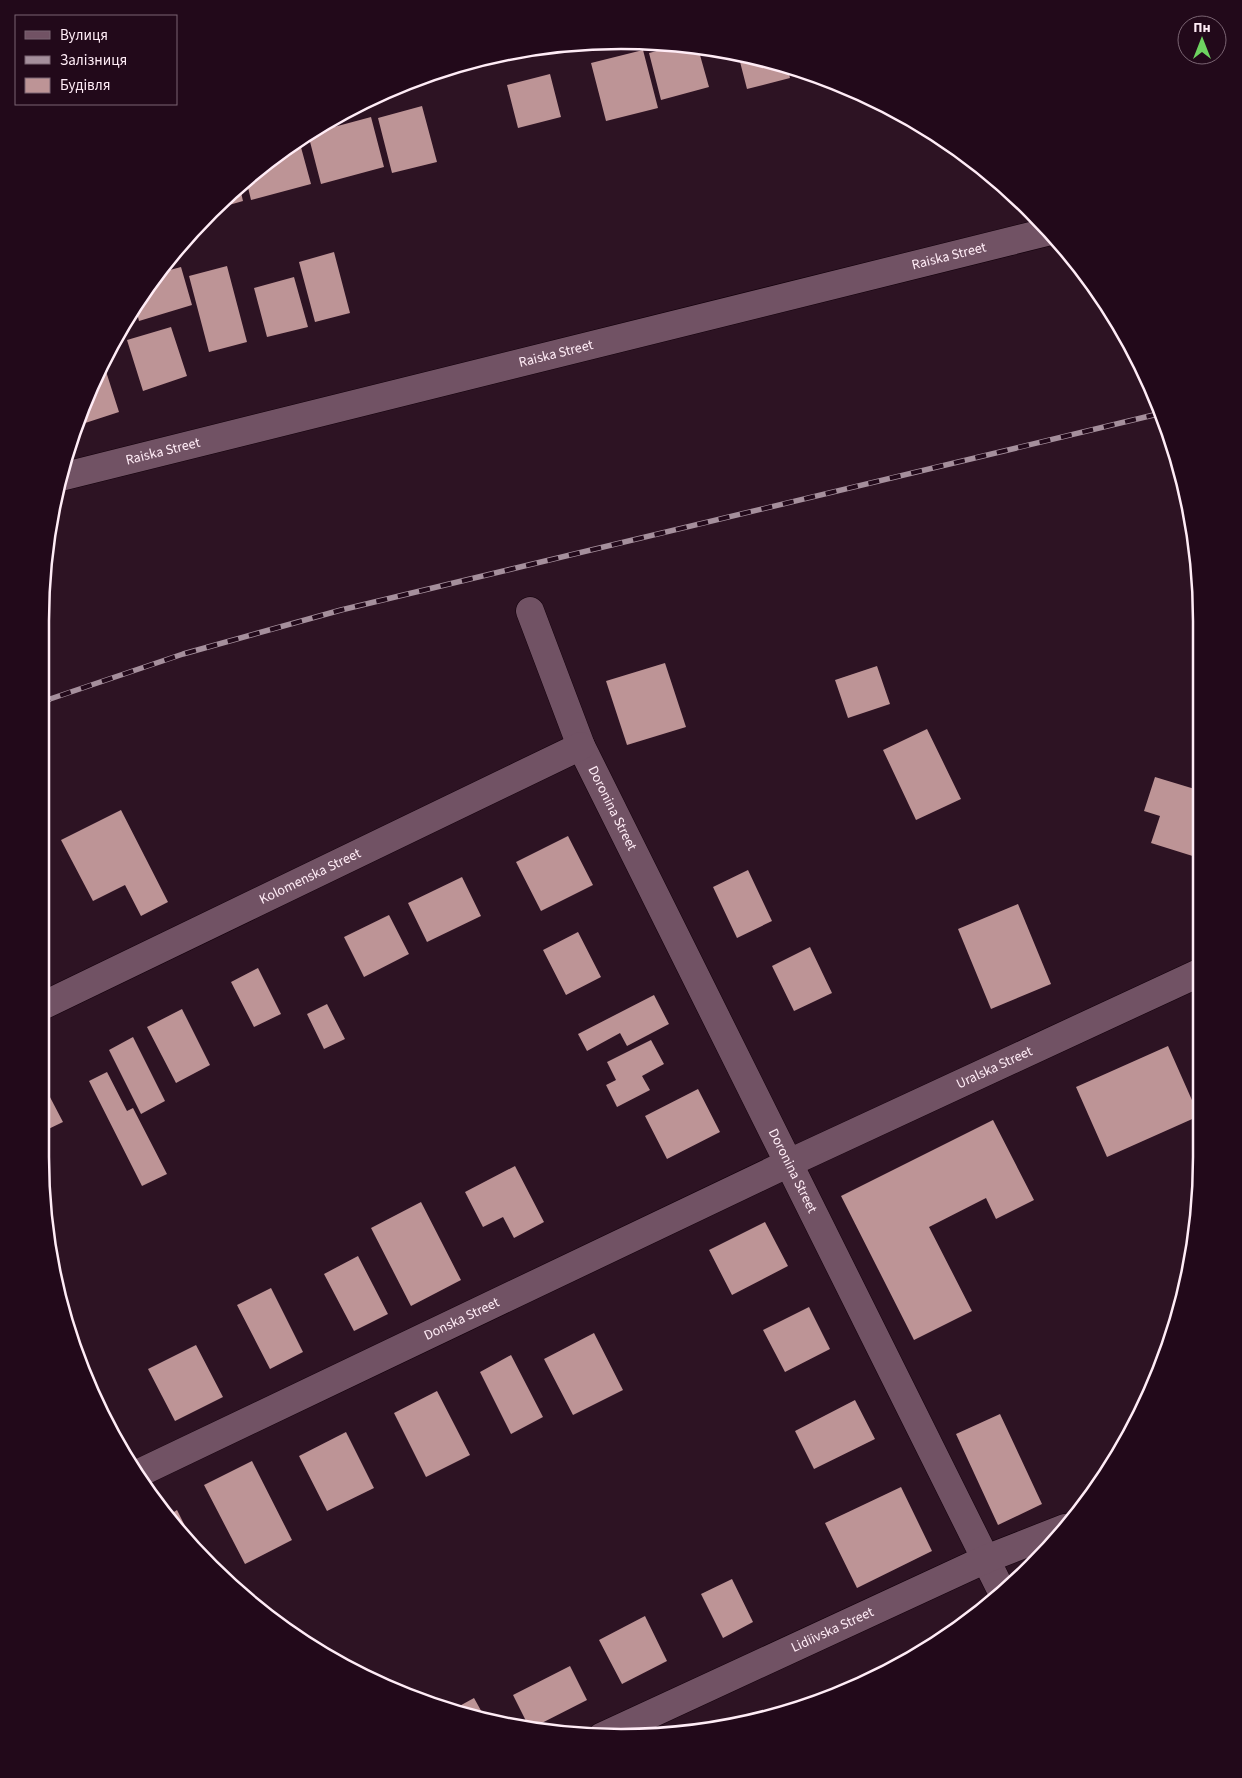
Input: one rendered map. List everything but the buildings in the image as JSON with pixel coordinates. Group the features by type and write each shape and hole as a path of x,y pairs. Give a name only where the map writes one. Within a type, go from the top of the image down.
{"street":[{"name":"Raiska Street","path":"68,475 1041,233"},
{"name":"Doronina Street","path":"530,611 581,746 999,1586"},
{"name":"Kolomenska Street","path":"49,1004 581,746"},
{"name":"Uralska Street","path":"789,1163 1193,976"},
{"name":"Donska Street","path":"143,1471 789,1163"},
{"name":"Lidiivska Street","path":"618,1729 986,1559 1051,1534"}],"railway":[{"path":"49,700 183,654 341,610 1155,415"}]}
